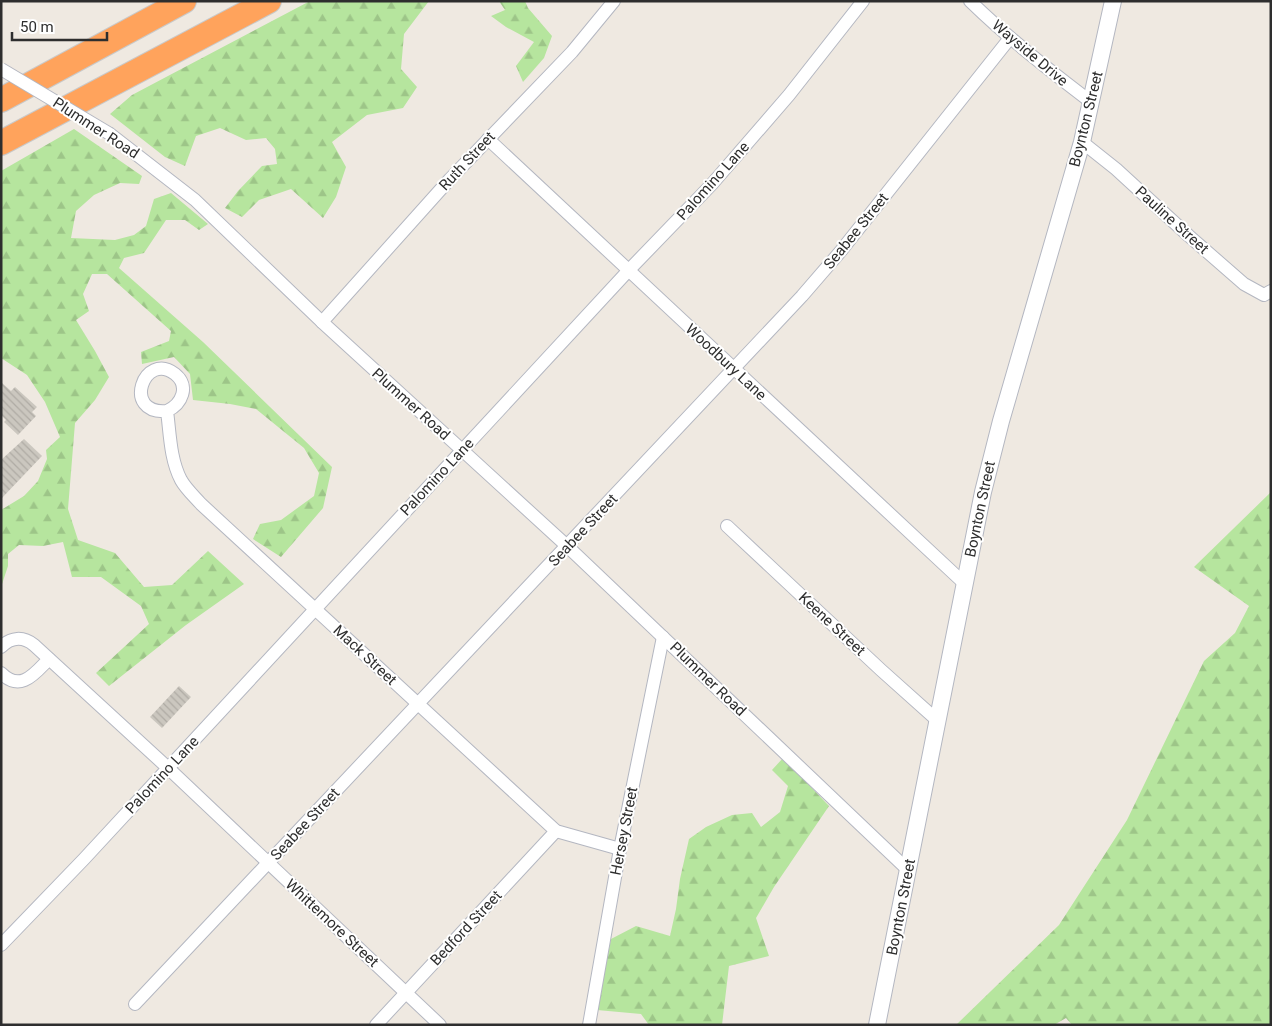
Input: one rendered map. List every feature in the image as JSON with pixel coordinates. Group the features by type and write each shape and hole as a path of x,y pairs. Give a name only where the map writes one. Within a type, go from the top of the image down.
{"highway":[{"path":"1,100 184,1"},
{"path":"1,144 269,1"}],"street":[{"name":"Ruth Street","path":"322,322 450,179 572,52 614,1"},
{"name":"Palomino Lane","path":"1,945 84,860 628,271 712,184 789,95 864,1"},
{"name":"Wayside Drive","path":"970,1 1010,38 1091,102"},
{"name":"Boynton Street","path":"877,1025 981,501 1001,421 1082,142 1113,1"},
{"name":"Seabee Street","path":"135,1004 802,296 840,252 1010,38"},
{"name":"Plummer Road","path":"1,69 110,134 195,200 322,322 567,546 908,870"},
{"name":"Woodbury Lane","path":"488,139 965,584"},
{"name":"Pauline Street","path":"1082,142 1116,169 1244,284 1267,293"},
{"name":"Mack Street","path":"167,411 176,467 181,480 190,492 556,831 620,849"},
{"name":"Keene Street","path":"727,526 938,721"},
{"name":"Hersey Street","path":"589,1025 620,849 663,637"},
{"name":"Whittemore Street","path":"1,647 14,639 22,639 30,643 49,659 168,768 440,1025"},
{"path":"1,673 12,681 25,681 33,676 49,659"},
{"name":"Bedford Street","path":"376,1025 556,831"}],"green space":[{"path":"310,1 429,1 404,34 401,69 417,87 403,108 367,115 332,142 346,167 336,197 323,218 291,189 259,200 242,217 225,208 262,166 277,164 275,149 266,138 246,140 220,128 196,136 185,166 165,157 110,114 132,95"},
{"path":"499,1 525,1 528,8 552,36 544,58 523,82 516,66 534,42 506,27 491,16 505,10"},
{"path":"74,129 142,176 139,184 120,183 94,195 76,211 71,238 115,240 134,235 146,226 154,199 171,193 208,224 199,230 185,220 166,220 144,253 124,258 119,268 203,342 332,467 323,508 281,557 253,539 260,524 281,520 314,496 319,473 304,448 256,409 193,400 190,374 174,357 142,364 141,352 169,341 171,331 107,274 92,274 83,294 89,311 76,320 109,377 95,400 75,423 68,509 78,540 115,553 144,587 172,585 208,551 244,584 186,625 109,686 96,673 149,624 141,606 101,577 72,577 63,542 43,546 19,545 8,554 8,566 1,587 1,510 24,496 38,481 47,459 46,450 60,437 45,402 27,375 1,358 1,171"},
{"path":"1271,492 1271,1025 1072,1025 1066,1018 1054,1025 956,1025 1059,925 1127,820 1204,661 1235,633 1249,606 1194,567"},
{"path":"783,758 829,806 774,887 756,918 769,956 729,966 722,1025 649,1025 641,1014 597,1010 611,939 636,926 670,936 689,839 706,827 732,815 752,813 761,827 780,812 788,786 772,770"}],"building":[{"path":"1,382 11,391 15,387 37,407 32,412 36,416 18,435 4,422 6,420 1,415"},
{"path":"24,439 42,456 1,499 1,460"},
{"path":"179,686 191,697 162,728 150,717"}]}
